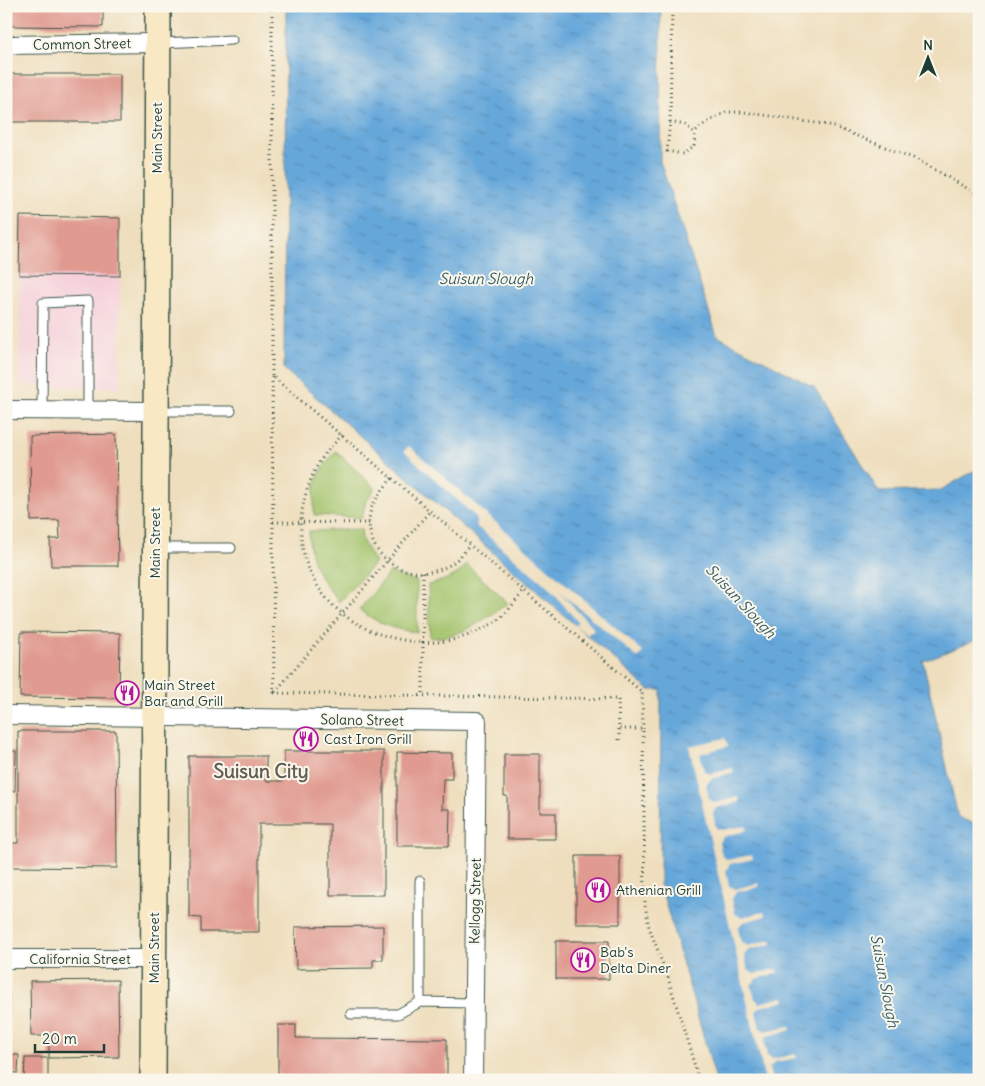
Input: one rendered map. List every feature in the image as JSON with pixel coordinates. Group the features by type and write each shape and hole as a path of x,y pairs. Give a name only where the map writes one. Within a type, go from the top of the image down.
{"main road":[{"name":"Main Street","path":"153,1080 158,6"}],"street":[{"name":"Common Street","path":"6,45 157,44"},
{"path":"6,410 155,410"},
{"name":"Solano Street","path":"6,715 477,721"},
{"name":"Kellogg Street","path":"473,1080 477,721"},
{"name":"California Street","path":"6,959 154,958"}],"lane":[{"path":"157,44 232,40"},
{"path":"42,410 43,303 88,301 88,410"},
{"path":"155,410 231,411"},
{"path":"155,548 231,548"},
{"path":"420,881 420,1002"},
{"path":"351,1014 398,1014 420,1002 474,1003"}],"path":[{"path":"272,6 274,693 430,511"},
{"path":"672,6 670,122 667,151 683,154 694,146 695,133 701,126 726,112 744,112 829,125 918,160 979,195"},
{"path":"670,122 685,125 695,133"},
{"path":"272,376 642,692 643,729"},
{"path":"342,435 316,466 306,493 301,522 302,542 308,570 321,593 342,614 360,626 390,638 423,643 448,642 475,633 500,618 524,591"},
{"path":"392,478 379,493 371,508 369,523 371,538 386,562 413,573 430,572 449,566 460,558 470,545"},
{"path":"273,522 369,523"},
{"path":"423,572 423,695"},
{"path":"619,729 619,744"},
{"path":"643,740 645,904 650,927 668,978 699,1080"}],"shaded area":[{"path":"20,216 120,218 120,388 19,385"}],"green space":[{"path":"336,451 375,488 365,504 362,518 314,515 314,495 319,474"},
{"path":"361,529 362,540 375,563 339,602 316,570 309,542 309,531"},
{"path":"466,564 508,603 472,627 452,635 430,638 428,585 455,575"},
{"path":"390,572 417,581 417,632 386,626 359,610"}],"water":[{"name":"Suisun Slough","path":"286,6 661,6 660,161 717,336 814,387 879,492 941,490 979,468 979,639 923,661 958,817 979,826 979,1080 716,1080 660,884 661,690 649,690 284,369"}],"pier":[{"path":"409,446 643,652 638,658 560,592 594,629 587,635 575,625 578,622 547,586 477,527 476,517 404,451"},
{"path":"725,738 728,746 700,754 704,771 711,774 732,768 734,772 711,779 706,785 709,799 716,803 739,797 740,802 716,808 713,813 716,828 722,830 745,826 747,830 723,837 719,842 722,856 728,860 752,855 753,859 730,864 726,870 729,886 736,889 758,883 759,887 736,892 732,899 735,914 742,917 764,912 766,916 743,922 738,928 741,942 748,946 771,940 772,944 749,950 744,955 748,970 754,974 777,969 779,973 756,979 751,985 755,999 760,1003 784,997 786,1001 760,1007 756,1012 760,1028 765,1031 790,1026 791,1030 767,1036 764,1041 767,1056 772,1059 796,1054 797,1058 775,1062 769,1069 772,1080 765,1080 689,746"}],"building":[{"path":"6,6 103,6 103,27 6,26"},
{"path":"6,74 120,74 120,122 6,122"},
{"path":"20,216 120,218 120,276 19,275"},
{"path":"116,434 118,566 51,566 50,539 60,539 59,520 31,521 30,436"},
{"path":"21,632 120,633 119,698 20,697"},
{"path":"18,731 116,731 117,868 11,867 11,843 18,843"},
{"path":"6,751 16,751 15,791 6,791"},
{"path":"284,751 384,751 384,895 330,895 330,824 259,824 259,932 201,932 201,918 189,917 189,756 266,756 266,781 284,781"},
{"path":"397,752 452,753 452,779 443,779 442,809 450,809 449,846 397,846"},
{"path":"504,754 540,754 540,813 556,813 556,839 507,839 507,796 504,796"},
{"name":"Athenian Grill","path":"576,856 620,856 620,924 576,924"},
{"path":"383,926 383,960 373,960 373,968 296,969 295,927"},
{"name":"Bab's Delta Diner","path":"556,941 609,941 609,979 556,979"},
{"path":"118,980 119,1057 49,1058 49,1036 31,1036 30,981"},
{"path":"6,993 9,993 9,1020 6,1020"},
{"path":"278,1025 296,1025 296,1038 447,1039 447,1080 278,1080"},
{"path":"6,1055 19,1055 18,1073 6,1072"},
{"path":"25,1058 48,1058 48,1080 24,1080"}],"place":[{"name":"Main Street Bar and Grill","path":"127,693"},
{"name":"Cast Iron Grill","path":"306,739"},
{"name":"Athenian Grill","path":"598,890"},
{"name":"Bab's Delta Diner","path":"583,960"}],"district":[{"name":"Suisun City","path":"261,771"}]}
